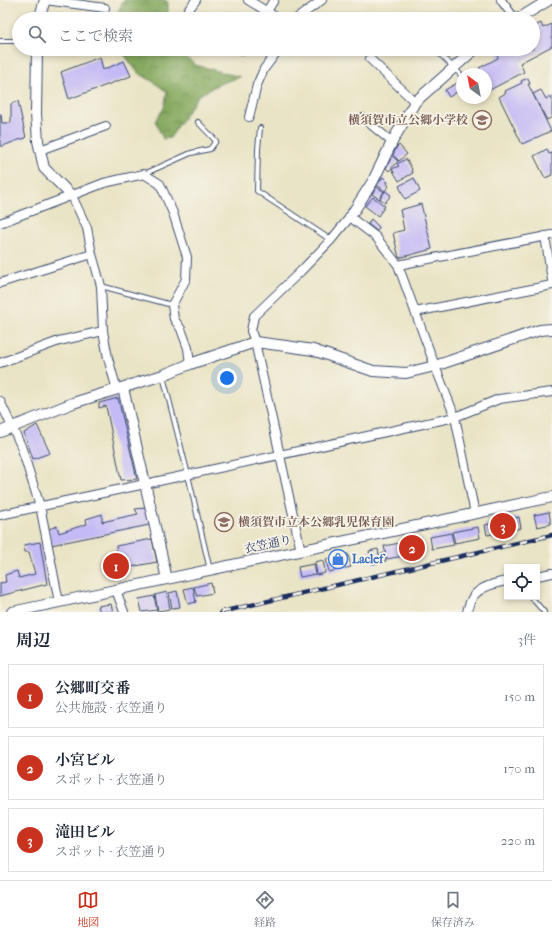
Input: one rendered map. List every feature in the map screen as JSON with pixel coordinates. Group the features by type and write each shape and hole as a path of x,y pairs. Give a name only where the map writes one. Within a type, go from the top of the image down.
{"street":[{"path":"41,12 45,0 105,8"},
{"path":"187,12 196,0"},
{"path":"248,0 261,12"},
{"path":"266,12 274,0"},
{"path":"306,12 322,0"},
{"path":"501,0 510,12"},
{"path":"529,12 549,0"},
{"path":"37,56 36,114 38,141 44,168 72,196 87,228 92,254 101,286 103,331 108,358 120,389 145,484 167,579"},
{"path":"249,117 264,69 274,56"},
{"path":"301,551 281,455 255,342 251,331 254,316 301,271 331,240 350,217 373,182 392,142 415,102 467,56"},
{"path":"370,59 415,102"},
{"path":"363,118 392,142"},
{"path":"40,150 106,126"},
{"path":"0,223 104,183 144,174 160,184 173,213 187,257 186,279 172,305 174,319 181,329 188,348 190,364"},
{"path":"350,217 376,237 398,265 455,417 475,514"},
{"path":"398,265 548,236 552,280"},
{"path":"0,283 92,254"},
{"path":"415,312 552,285"},
{"path":"0,432 73,403 163,375 190,364 255,342 313,350 373,371 406,373 435,366 540,330 552,330"},
{"path":"0,362 59,341 103,331"},
{"path":"0,515 455,417 499,399 552,392"},
{"path":"0,401 21,446 40,506 59,602"},
{"name":"衣笠通り","path":"12,612 552,498"},
{"path":"540,575 552,573"},
{"path":"467,612 474,595 487,587 504,583"},
{"path":"116,590 124,612"}],"lane":[{"path":"0,42 12,42"},
{"path":"442,56 456,69"},
{"path":"144,174 191,154 210,149 216,140 198,122"},
{"path":"260,128 257,191 331,240"},
{"path":"101,286 172,305"},
{"path":"163,375 210,570"},
{"path":"534,600 544,612"}],"green space":[{"path":"124,0 166,0 168,2 168,12 118,12"},
{"path":"125,56 184,56 196,65 240,77 219,84 198,96 170,138 163,139 155,121 164,108 167,92 138,73"}],"building":[{"path":"540,24 543,28 552,24 552,46 540,52"},
{"path":"498,56 533,56 520,63 524,72 492,89 492,68 479,68 498,58"},
{"path":"100,57 103,70 124,61 131,76 69,99 61,72"},
{"path":"528,78 530,84 528,84 551,131 522,144 499,97 506,93 505,91 522,83 521,81"},
{"path":"456,84 456,93 449,97 445,90"},
{"path":"541,90 546,99 552,96 552,117 547,120 533,94"},
{"path":"18,101 26,138 0,146 0,114 2,123 11,123 11,104"},
{"path":"399,145 407,154 399,161 393,155"},
{"path":"547,149 549,154 552,153 552,175 545,178 534,156"},
{"path":"392,156 398,161 389,171 386,168"},
{"path":"406,159 413,173 399,181 392,169 399,166 397,164"},
{"path":"383,177 386,180 385,181 388,182 387,184 389,186 385,191 377,185"},
{"path":"414,178 420,191 405,199 399,186"},
{"path":"377,187 384,192 379,199 372,194"},
{"path":"385,191 391,195 385,203 380,199"},
{"path":"373,197 385,206 378,216 365,206"},
{"path":"421,204 432,249 399,258 393,233 404,230 400,210"},
{"path":"371,219 379,227 377,231 368,224"},
{"path":"118,398 137,479 121,480 106,406 99,408 99,403"},
{"path":"37,425 50,453 33,459 24,433"},
{"path":"146,508 149,525 51,545 49,529 57,526 59,533 87,524 86,519 102,514 102,522 138,514 135,509"},
{"path":"549,512 551,524 537,527 534,515"},
{"path":"519,517 521,528 487,535 485,525"},
{"path":"478,527 480,538 455,543 452,532"},
{"path":"451,533 454,545 432,549 430,537"},
{"path":"152,539 157,562 120,569 116,546"},
{"path":"421,539 424,552 404,556 401,543"},
{"path":"40,542 47,584 0,596 0,583 6,582 5,575 17,571 19,578 35,574 29,552 25,552 24,545"},
{"path":"400,543 403,556 387,559 384,546"},
{"path":"378,549 379,555 384,553 386,561 373,564 369,551"},
{"path":"348,554 351,567 329,572 326,559"},
{"path":"323,560 325,573 317,575 315,562"},
{"path":"117,561 119,569 114,570 112,562"},
{"path":"314,564 316,574 300,577 298,567"},
{"path":"211,583 213,593 197,596 194,587"},
{"path":"193,587 196,602 188,604 184,589"},
{"path":"177,591 180,607 172,608 169,593"},
{"path":"167,592 170,609 158,611 155,595"},
{"path":"154,596 157,610 142,612 139,599"},
{"path":"111,604 113,612 100,612 98,606"}],"railway":[{"path":"221,612 552,535"}],"place":[{"name":"横須賀市立公郷小学校","path":"482,120"},
{"name":"横須賀市立本公郷乳児保育園","path":"224,522"},
{"name":"滝田ビル","path":"503,526"},
{"name":"小宮ビル","path":"412,548"},
{"name":"Laclef","path":"338,559"},
{"name":"公郷町交番","path":"116,566"}]}
